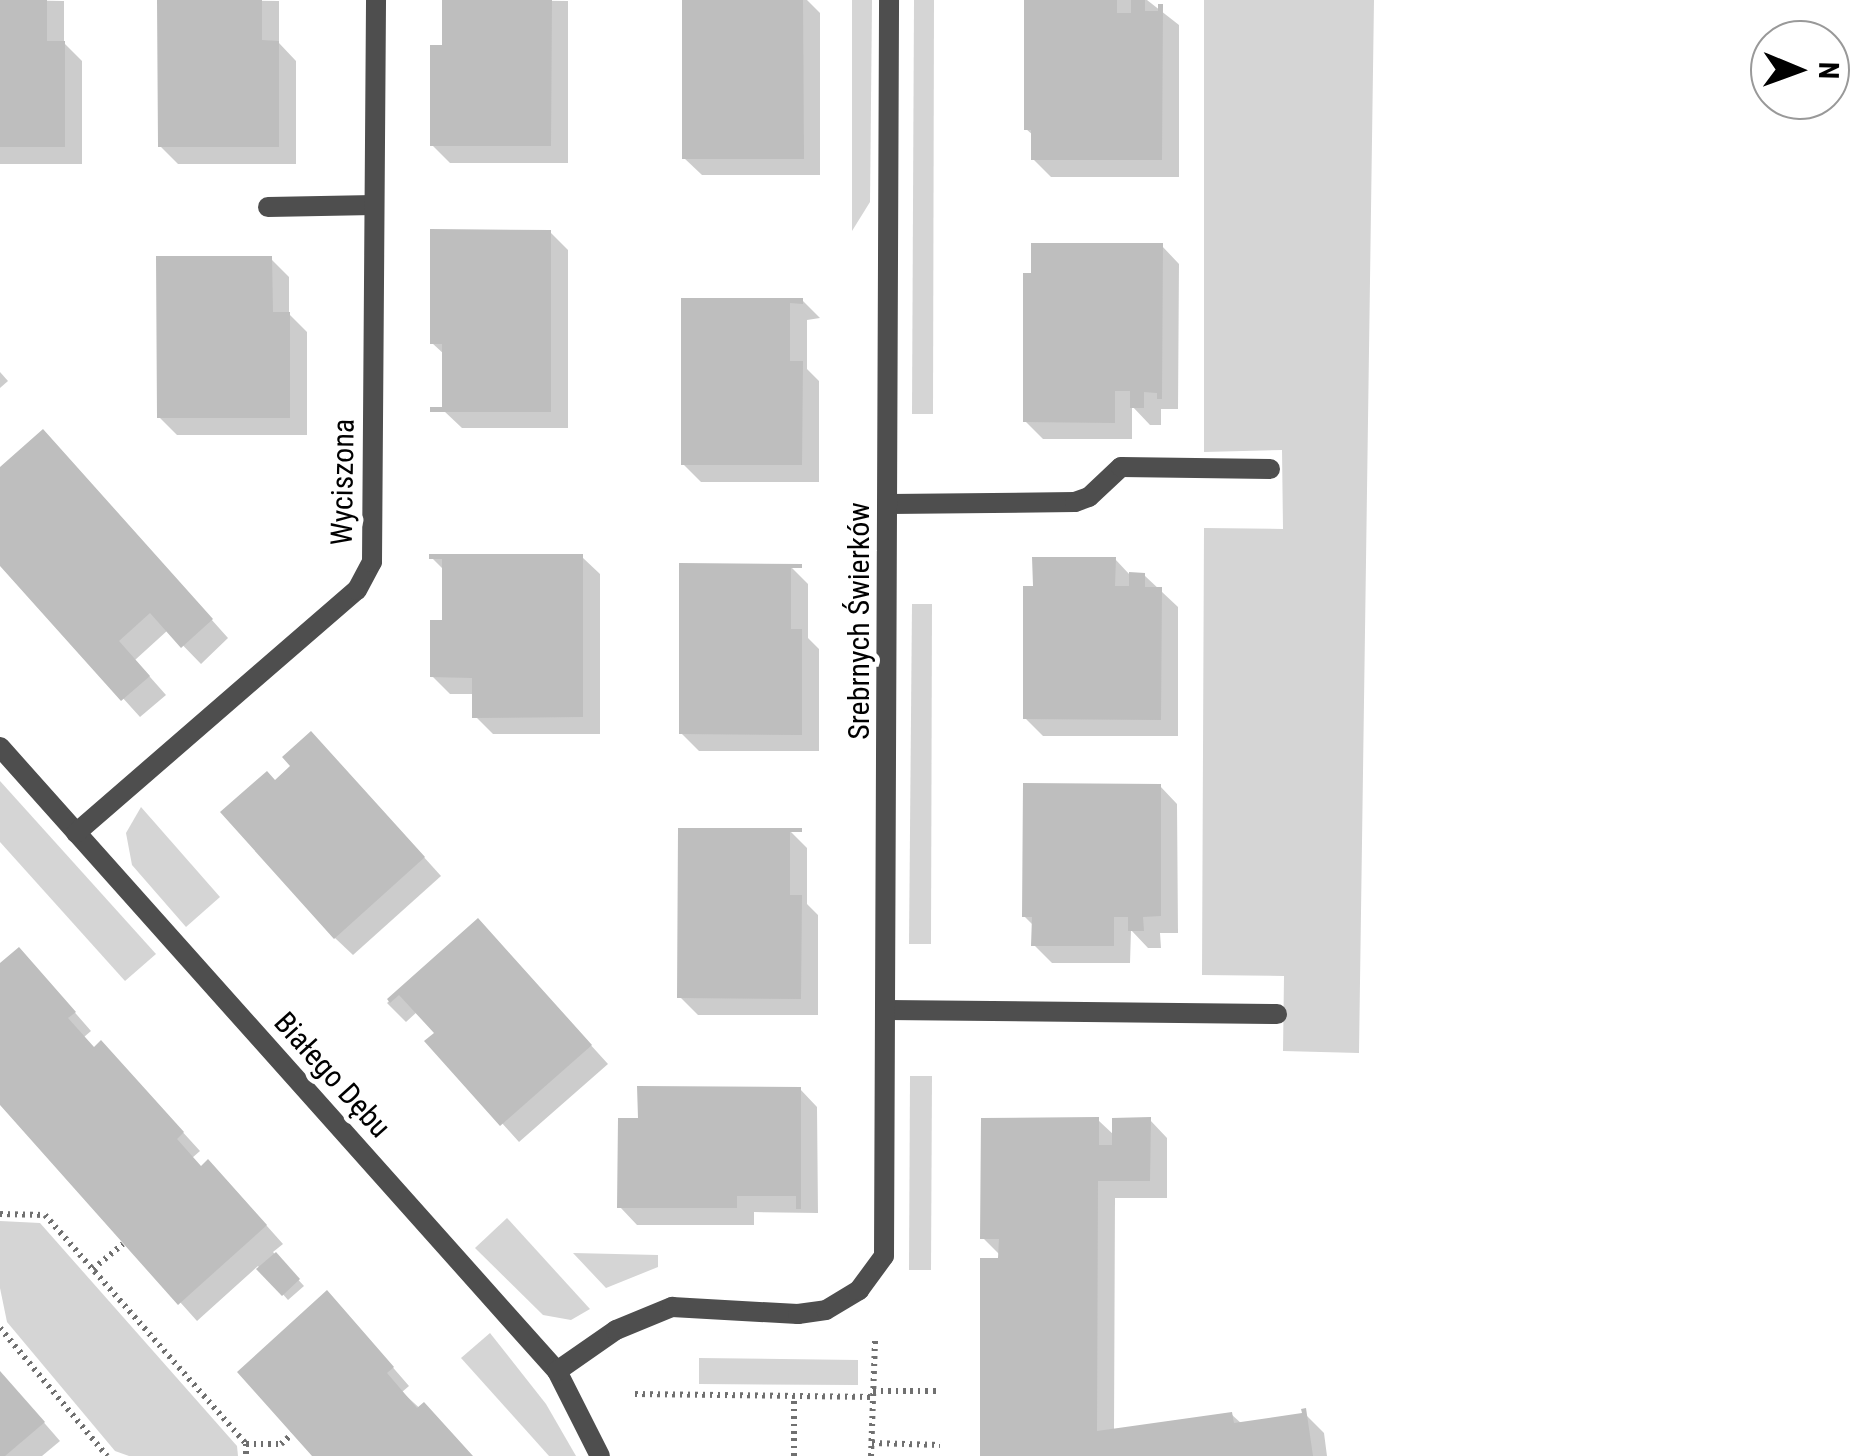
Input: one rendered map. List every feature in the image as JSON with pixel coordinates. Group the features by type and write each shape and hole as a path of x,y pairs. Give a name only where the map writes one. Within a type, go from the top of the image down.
{"street":[{"name":"Wyciszona","path":"76,833 357,590 372,562 376,0"},
{"name":"Srebrnych Świerków","path":"557,1371 616,1330 672,1306 798,1314 826,1310 859,1290 878,1267 886,1242 889,0"},
{"path":"268,207 374,206"},
{"path":"890,504 1075,502 1089,497 1121,467 1270,469"},
{"name":"Białego Dębu","path":"0,747 557,1371 600,1456"},
{"path":"887,1010 1278,1014"}],"path":[{"path":"0,1214 45,1215 246,1444 246,1456"},
{"path":"93,1269 124,1244"},
{"path":"0,1328 108,1456"},
{"path":"871,1456 874,1340"},
{"path":"634,1394 794,1396 940,1391"},
{"path":"794,1396 794,1456"},
{"path":"246,1444 281,1444 292,1434"},
{"path":"872,1443 940,1445"}],"shaded area":[{"path":"852,0 872,0 870,202 852,231"},
{"path":"914,0 934,0 933,414 912,414"},
{"path":"1204,0 1374,0 1359,1053 1283,1051 1284,976 1202,975 1204,528 1283,529 1282,450 1204,452"},
{"path":"912,604 932,604 931,944 909,944"},
{"path":"0,781 156,954 125,981 0,842"},
{"path":"141,807 220,897 186,927 132,865 126,833"},
{"path":"910,1076 932,1076 931,1270 909,1270"},
{"path":"507,1218 590,1309 571,1320 543,1315 475,1248"},
{"path":"0,1221 40,1223 237,1446 238,1456 129,1456 115,1451 7,1322 0,1288"},
{"path":"573,1253 658,1255 658,1267 606,1288"},
{"path":"490,1333 546,1404 576,1456 549,1456 461,1358"},
{"path":"699,1358 858,1360 858,1385 699,1384"}],"building":[{"path":"0,0 47,0 47,41 65,41 65,147 0,147"},
{"path":"157,0 262,0 262,40 279,41 279,147 158,147"},
{"path":"442,0 552,0 551,146 430,146 430,45 442,45"},
{"path":"682,0 803,0 804,159 682,159"},
{"path":"1024,0 1117,0 1117,13 1131,13 1131,0 1145,0 1145,11 1158,11 1158,4 1163,4 1162,160 1031,160 1031,130 1024,130"},
{"path":"430,229 551,230 551,412 430,412 430,407 442,407 442,344 430,344"},
{"path":"1031,243 1163,243 1162,399 1157,399 1157,393 1144,392 1144,408 1130,408 1130,391 1115,391 1115,423 1023,422 1023,273 1031,273"},
{"path":"156,256 272,256 273,312 290,312 290,418 157,418"},
{"path":"681,298 803,298 803,304 790,303 790,361 803,361 802,465 681,465"},
{"path":"43,429 213,619 181,648 150,613 119,641 150,676 121,701 0,566 0,467"},
{"path":"429,554 583,554 583,717 472,718 472,678 430,677 430,620 442,620 442,559 429,559"},
{"path":"1032,557 1116,557 1115,586 1129,586 1129,572 1145,573 1145,587 1162,587 1161,720 1023,719 1023,586 1033,586"},
{"path":"679,563 802,564 802,568 791,568 791,629 802,629 802,735 679,734"},
{"path":"311,731 425,857 334,939 220,812 267,771 275,780 290,766 282,757"},
{"path":"1023,783 1161,784 1161,916 1143,917 1144,931 1128,931 1128,917 1114,917 1114,946 1031,946 1032,917 1022,917"},
{"path":"678,828 802,828 802,832 790,832 790,895 802,895 801,999 677,998"},
{"path":"478,918 592,1045 500,1126 424,1041 434,1033 399,995 390,1003 387,999"},
{"path":"19,947 76,1012 68,1018 94,1047 101,1040 184,1132 177,1139 201,1166 208,1159 267,1225 178,1305 0,1105 0,963"},
{"path":"637,1086 801,1087 801,1209 796,1209 796,1196 737,1196 737,1208 617,1208 618,1118 638,1118"},
{"path":"1099,1117 1099,1145 1112,1145 1112,1118 1151,1117 1150,1181 1098,1181 1097,1431 1232,1412 1234,1423 1302,1413 1301,1409 1306,1408 1313,1456 980,1456 980,1258 998,1258 999,1239 980,1239 981,1118"},
{"path":"276,1252 300,1279 282,1296 256,1269"},
{"path":"327,1290 394,1367 387,1373 417,1408 424,1402 473,1456 312,1456 237,1372"},
{"path":"0,1371 45,1422 5,1456 0,1456"}]}
